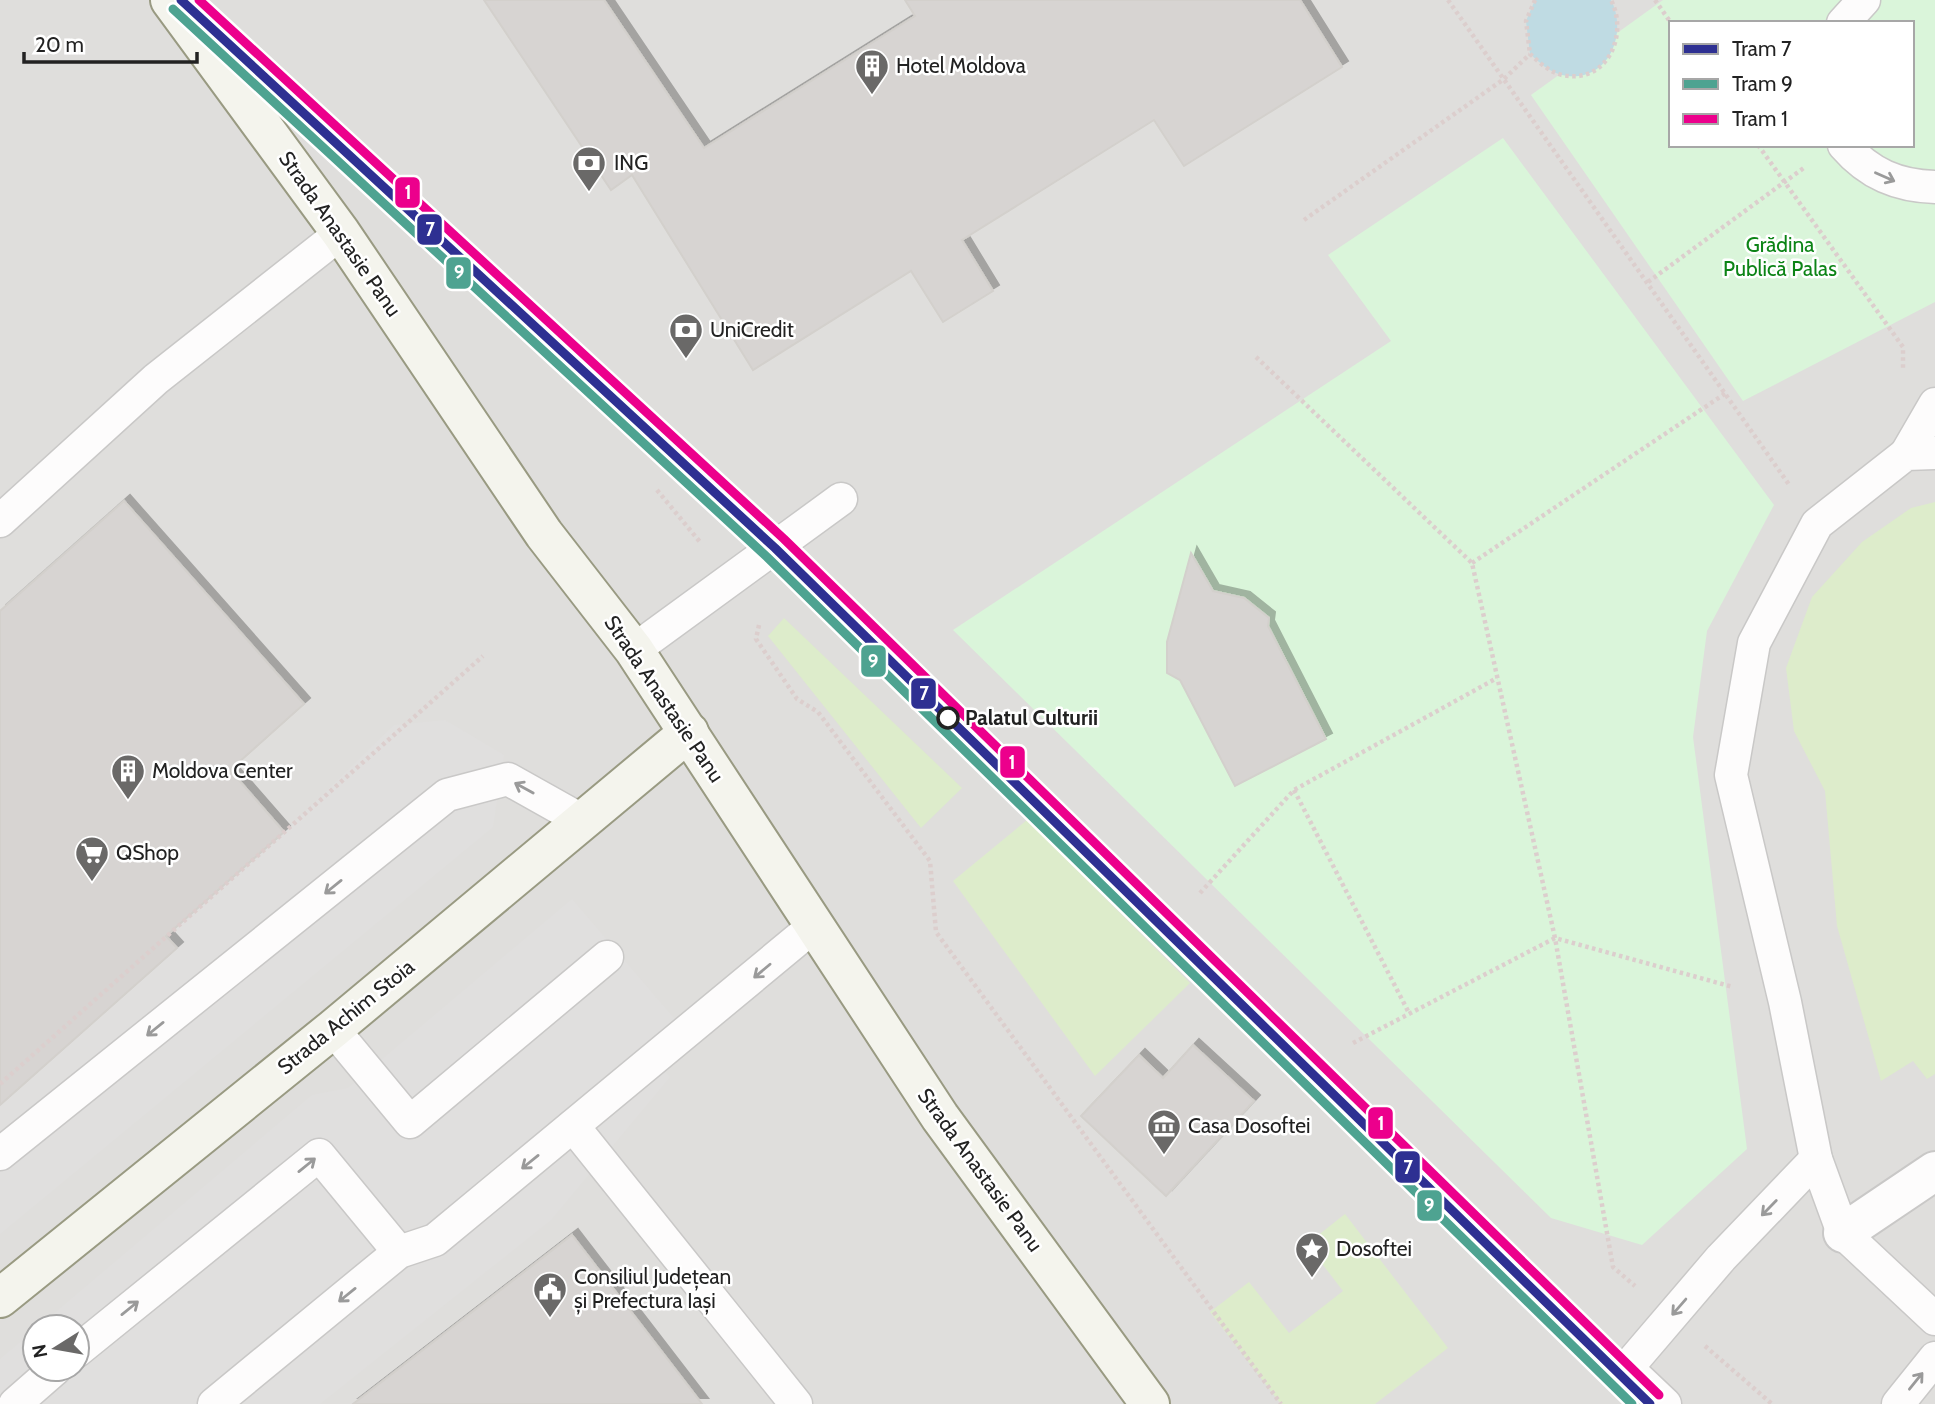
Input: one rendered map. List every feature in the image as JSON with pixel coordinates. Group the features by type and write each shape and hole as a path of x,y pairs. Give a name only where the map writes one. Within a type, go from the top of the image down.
{"main road":[{"name":"Strada Anastasie Panu","path":"170,0 341,233 544,534 634,650 940,1117 1150,1404"},
{"name":"Strada Achim Stoia","path":"0,1298 332,1029 689,732"}],"street":[{"path":"1843,1233 1935,1171"}],"lane":[{"path":"1845,21 1864,0"},
{"path":"1846,147 1872,172 1898,183 1935,187"},
{"path":"0,521 156,379 341,233"},
{"path":"1935,404 1920,454 1817,524 1754,643 1731,775 1785,1002 1816,1159 1843,1233 1935,1319"},
{"path":"634,650 841,499"},
{"path":"0,1154 447,795 508,779 583,821"},
{"path":"214,1404 400,1252 435,1240 814,926"},
{"path":"332,1029 410,1122 607,957"},
{"path":"573,1126 796,1404"},
{"path":"91,1340 319,1155 400,1252"},
{"path":"1665,1404 1627,1368 1721,1258 1816,1159"},
{"path":"1898,1404 1935,1358"},
{"path":"15,1404 39,1383"}],"path":[{"path":"1448,0 1817,524"},
{"path":"1535,0 1526,20 1530,54 1560,75 1576,76 1603,65 1618,39 1619,24 1611,0"},
{"path":"1655,0 1670,21"},
{"path":"1304,220 1504,79 1530,54"},
{"path":"1759,147 1903,347 1903,374"},
{"path":"1648,282 1814,160"},
{"path":"1256,357 1472,563 1555,938 1613,1267"},
{"path":"1472,563 1726,393"},
{"path":"657,490 700,542"},
{"path":"759,625 756,639 797,699 818,712 930,861 936,932 1281,1404"},
{"path":"0,1084 483,656"},
{"path":"1200,893 1294,790 1497,678"},
{"path":"1294,790 1409,1013"},
{"path":"1353,1043 1555,938 1785,1002"}],"shaded area":[{"path":"0,0 1935,0 1935,1404 0,1404"},
{"path":"445,720 504,755 493,827 0,1234 0,1067 19,1088 177,949 166,936 284,832 394,725"},
{"path":"572,899 678,1023 654,1061 670,1077 551,1220 320,1404 0,1404 0,1359 21,1342 21,1383 91,1383 91,1313 55,1313 312,1095 348,1088"}],"green space":[{"name":"Grădina Publică Palas","path":"1663,0 1935,0 1935,302 1743,401 1531,95"},
{"path":"1503,138 1774,505 1707,631 1693,737 1747,1149 1642,1245 1551,1218 953,630 1391,341 1328,255"},
{"path":"1935,502 1935,1074 1927,1079 1913,1061 1881,1081 1837,926 1825,791 1794,731 1786,668 1812,597 1862,542 1911,508"},
{"path":"784,618 962,788 921,828 768,636"},
{"path":"1027,820 1190,983 1095,1076 953,881"},
{"path":"1345,1214 1448,1348 1375,1404 1281,1404 1210,1312 1249,1282 1289,1333 1343,1291 1307,1244"}],"water":[{"path":"1535,0 1611,0 1617,28 1615,42 1602,65 1578,76 1562,75 1549,69 1530,54 1526,21"}],"building":[{"path":"484,0 604,0 704,148 915,16 905,0 1300,0 1342,67 1184,166 1154,120 962,240 993,291 943,322 911,271 753,370 632,175 611,190"},
{"name":"Moldova Center","path":"124,501 304,704 230,770 284,832 166,936 177,948 0,1105 0,611"},
{"path":"1191,553 1213,591 1244,598 1269,618 1268,626 1326,739 1235,786 1180,680 1167,673 1167,642"},
{"name":"Casa Dosoftei","path":"1193,1045 1254,1101 1166,1196 1081,1116 1139,1055 1163,1078"},
{"name":"Consiliul Județean și Prefectura Iași","path":"572,1235 702,1404 353,1404"}],"tram line":[{"name":"7","path":"181,0 775,548 1650,1404"},
{"name":"1","path":"199,0 784,539 1659,1395"},
{"name":"9","path":"173,9 767,557 1632,1404"}],"place":[{"name":"Hotel Moldova","path":"872,96"},
{"name":"ING","path":"589,193"},
{"name":"UniCredit","path":"686,360"},
{"name":"Palatul Culturii","path":"948,718"},
{"name":"Moldova Center","path":"128,801"},
{"name":"QShop","path":"92,883"},
{"name":"Casa Dosoftei","path":"1164,1156"},
{"name":"Dosoftei","path":"1312,1279"},
{"name":"Consiliul Județean și Prefectura Iași","path":"550,1319"}]}
